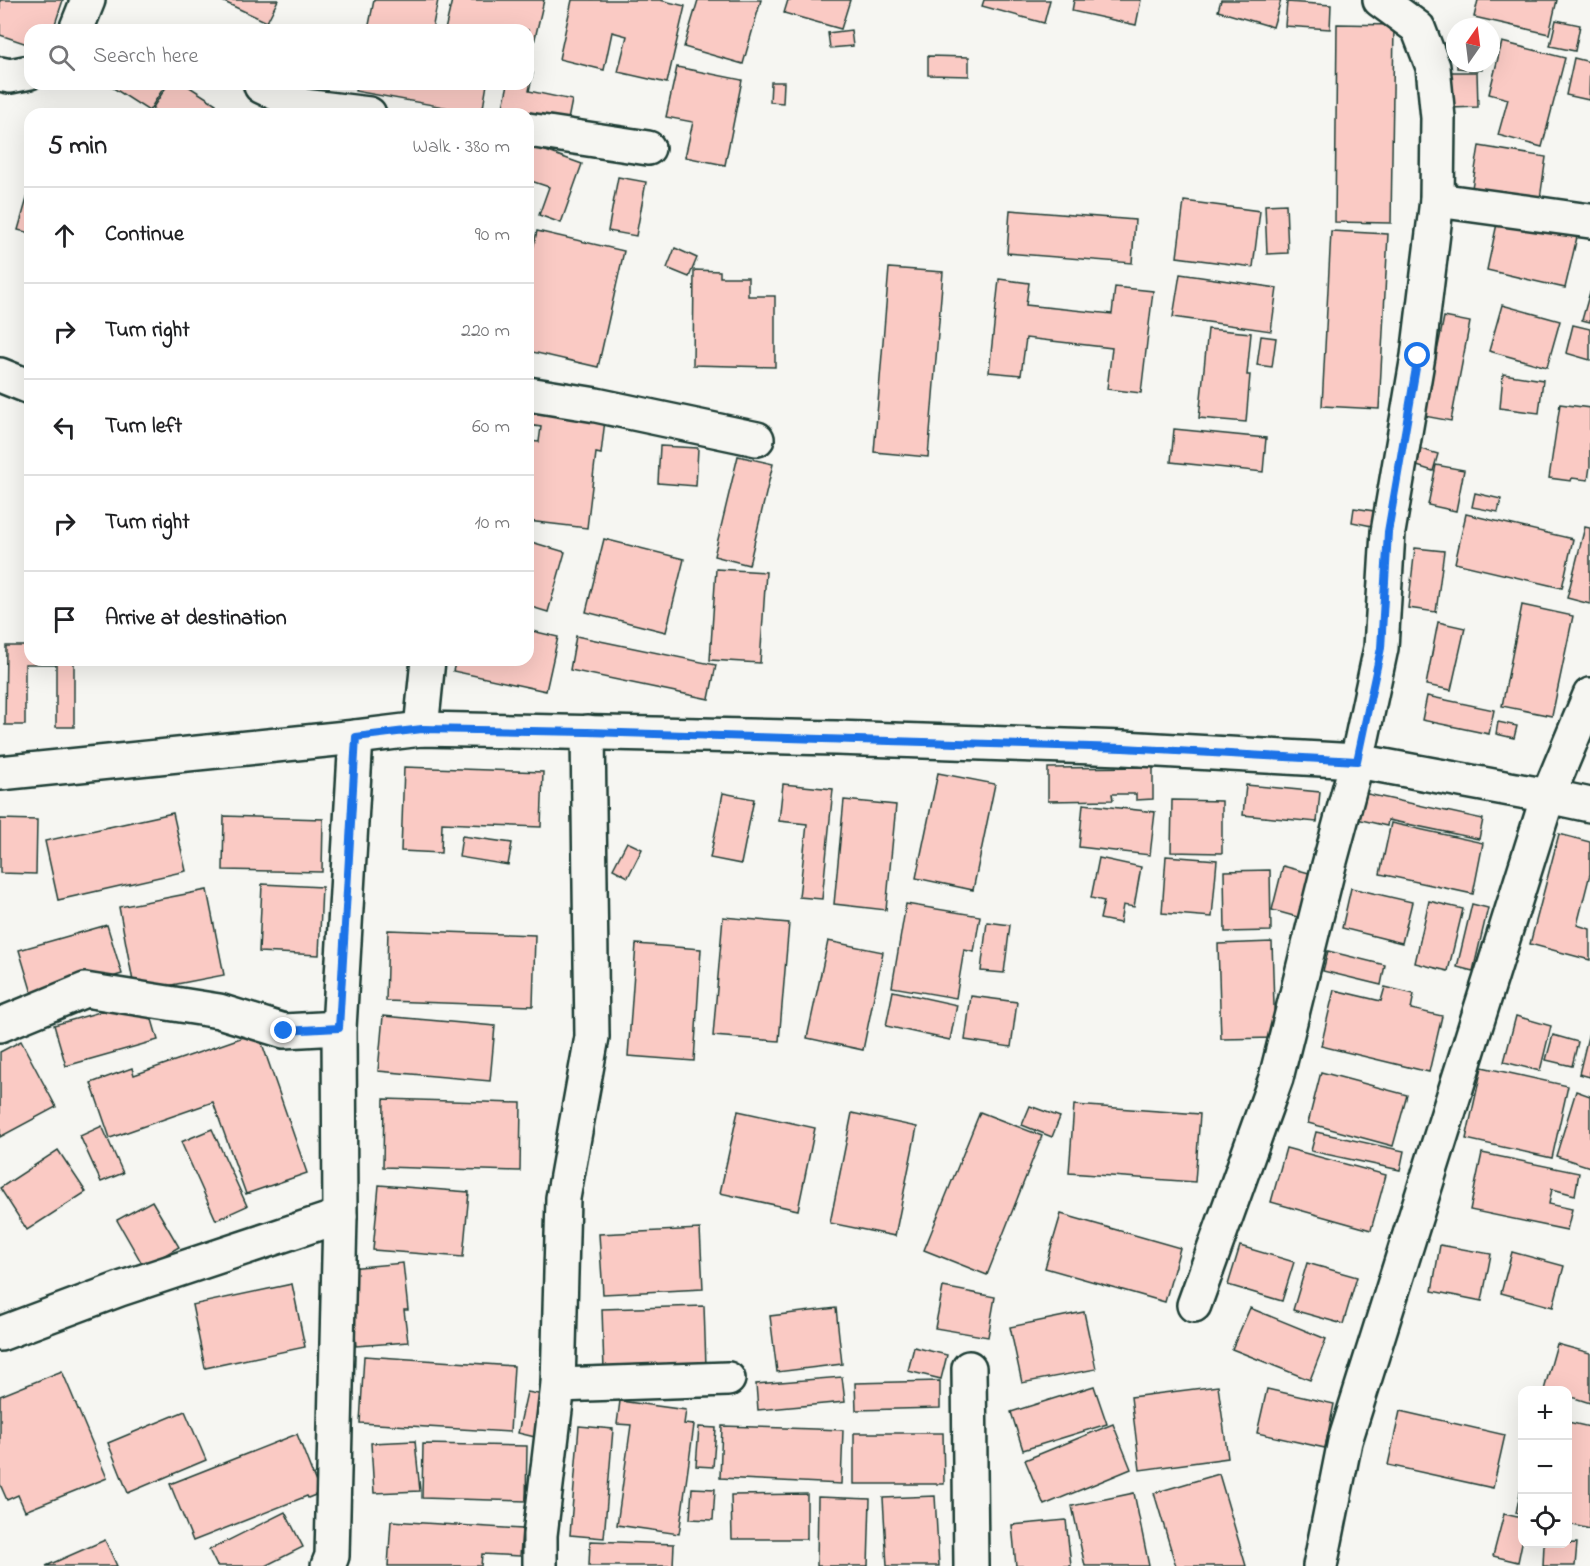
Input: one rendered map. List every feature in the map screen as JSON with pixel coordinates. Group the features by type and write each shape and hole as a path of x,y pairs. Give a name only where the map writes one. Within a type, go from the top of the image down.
{"street":[{"path":"78,24 87,0"},
{"path":"1194,1305 1276,1078 1357,761 1381,648 1388,532 1418,356 1437,200 1438,118 1433,67 1418,28 1380,0"},
{"path":"0,74 10,76 24,73"},
{"path":"269,90 303,106 320,108"},
{"path":"534,131 648,148"},
{"path":"1437,200 1590,221"},
{"path":"0,375 24,385"},
{"path":"534,395 596,405 757,439"},
{"path":"422,729 427,666"},
{"path":"1320,1566 1345,1441 1548,796 1590,695"},
{"path":"0,773 422,729 588,732 1123,748 1357,761 1590,805"},
{"path":"540,1566 540,1535 558,1385 563,1198 592,1037 588,732"},
{"path":"328,1566 332,1557 340,1216 339,1028 356,737"},
{"path":"0,1025 85,990 219,1011 284,1031 339,1028"},
{"path":"0,1334 120,1289 340,1216"},
{"path":"969,1368 970,1566"},
{"path":"558,1385 728,1378"}],"building":[{"path":"0,0 63,0 55,24 24,24 24,43 0,35"},
{"path":"220,0 278,0 267,22"},
{"path":"374,0 438,0 433,24 369,24"},
{"path":"452,0 544,0 534,42 534,24 446,24"},
{"path":"572,0 660,0 685,6 667,83 618,72 627,36 612,32 604,70 559,59"},
{"path":"698,0 761,0 743,64 684,47"},
{"path":"788,0 850,0 841,29 784,13"},
{"path":"984,0 1050,0 1044,23 982,6"},
{"path":"1074,0 1141,0 1136,25 1072,11"},
{"path":"1221,0 1281,0 1273,27 1218,11"},
{"path":"1478,0 1557,0 1549,34 1500,23 1500,18 1474,17"},
{"path":"1287,2 1331,5 1330,29 1285,26"},
{"path":"1556,20 1580,25 1575,51 1550,46"},
{"path":"1337,24 1394,25 1391,223 1335,222"},
{"path":"851,30 853,46 830,48 828,33"},
{"path":"1502,42 1565,58 1542,147 1498,135 1508,99 1489,94 1494,72 1500,72"},
{"path":"928,56 969,57 969,76 928,75"},
{"path":"1574,58 1590,62 1589,100 1566,95"},
{"path":"677,67 742,80 725,165 685,157 693,122 666,117"},
{"path":"1450,72 1477,72 1478,107 1451,108"},
{"path":"771,82 784,82 783,103 770,102"},
{"path":"116,90 162,90 151,108 144,108"},
{"path":"164,90 194,90 216,104 213,108 153,108"},
{"path":"486,90 483,108 449,108 355,91"},
{"path":"507,90 529,90 572,100 568,120 534,113 534,108 503,107"},
{"path":"1479,146 1546,157 1540,199 1472,188"},
{"path":"534,147 582,164 561,223 539,215 549,187 534,182"},
{"path":"618,177 646,182 636,236 608,231"},
{"path":"1184,201 1260,211 1253,267 1177,257"},
{"path":"1286,204 1288,253 1267,254 1265,205"},
{"path":"24,209 24,232 18,230"},
{"path":"1010,210 1135,220 1132,263 1007,253"},
{"path":"1498,219 1577,237 1565,288 1487,270"},
{"path":"537,231 624,251 598,367 534,352 534,244"},
{"path":"1331,231 1388,234 1379,409 1322,406"},
{"path":"675,248 697,258 689,277 667,268"},
{"path":"889,268 943,272 928,457 874,452"},
{"path":"694,270 720,271 720,277 748,277 748,296 775,296 775,367 693,365"},
{"path":"1180,274 1277,288 1271,331 1173,317"},
{"path":"999,279 1029,283 1026,305 1112,314 1115,287 1153,291 1141,393 1107,389 1112,348 1026,338 1021,375 989,372"},
{"path":"1590,292 1590,322 1582,320"},
{"path":"1502,305 1560,321 1547,367 1489,351"},
{"path":"1444,317 1470,322 1451,421 1424,416"},
{"path":"1573,325 1590,329 1590,360 1566,353"},
{"path":"1208,329 1251,333 1246,422 1199,418"},
{"path":"1261,336 1276,338 1272,367 1257,365"},
{"path":"1503,374 1543,380 1539,413 1500,408"},
{"path":"1560,404 1590,408 1588,480 1572,478 1571,481 1549,478"},
{"path":"534,411 605,420 601,454 596,453 587,528 534,522 534,442 539,442 541,427 534,426"},
{"path":"1174,429 1266,438 1263,472 1171,462"},
{"path":"660,446 698,448 696,486 658,483"},
{"path":"1421,449 1438,454 1433,471 1417,466"},
{"path":"738,456 773,464 749,565 714,556"},
{"path":"1436,465 1464,470 1456,511 1428,505"},
{"path":"1475,493 1501,499 1498,512 1472,507"},
{"path":"1354,508 1374,511 1372,526 1352,522"},
{"path":"1466,514 1573,539 1562,588 1455,563"},
{"path":"1585,527 1590,528 1590,604 1567,598"},
{"path":"604,539 684,559 666,632 586,612"},
{"path":"534,543 565,552 548,612 534,608"},
{"path":"1415,548 1444,551 1436,612 1408,608"},
{"path":"716,569 766,572 760,663 710,660"},
{"path":"1522,605 1573,616 1552,716 1502,706"},
{"path":"1438,622 1465,628 1451,690 1426,685"},
{"path":"534,631 558,637 546,691 453,671 454,666 534,666"},
{"path":"576,636 716,665 709,699 570,670"},
{"path":"6,646 24,646 25,725 5,725"},
{"path":"56,666 74,666 74,727 56,727"},
{"path":"1427,696 1494,710 1489,734 1422,720"},
{"path":"1498,722 1517,726 1514,738 1496,734"},
{"path":"404,767 543,772 541,827 442,823 441,853 401,851"},
{"path":"1153,767 1153,799 1136,800 1136,794 1112,794 1113,800 1048,801 1048,768"},
{"path":"938,773 995,784 973,890 916,878"},
{"path":"783,784 833,789 822,899 799,897 807,824 779,821"},
{"path":"1246,785 1320,792 1317,822 1243,815"},
{"path":"723,793 754,799 741,864 710,858"},
{"path":"1363,793 1483,819 1479,839 1388,820 1387,826 1357,819"},
{"path":"844,800 896,805 886,910 834,904"},
{"path":"1172,800 1222,801 1222,853 1171,852"},
{"path":"1083,804 1155,812 1150,855 1079,847"},
{"path":"173,813 186,871 58,900 45,841"},
{"path":"224,816 323,819 322,872 223,870"},
{"path":"0,819 37,820 36,874 0,873"},
{"path":"1391,823 1483,843 1473,894 1380,874"},
{"path":"1559,834 1590,842 1590,874 1577,925 1590,929 1590,960 1530,944"},
{"path":"462,836 512,843 508,865 459,857"},
{"path":"627,842 642,849 628,877 613,869"},
{"path":"1166,856 1217,860 1212,917 1162,913"},
{"path":"1099,858 1141,867 1134,907 1123,905 1120,923 1100,919 1104,901 1091,898"},
{"path":"1283,866 1313,874 1301,918 1272,910"},
{"path":"1270,870 1271,931 1225,932 1224,871"},
{"path":"262,884 322,887 319,955 259,952"},
{"path":"1351,888 1412,902 1402,943 1342,928"},
{"path":"207,890 224,975 135,992 119,907"},
{"path":"1429,901 1463,909 1448,971 1415,963"},
{"path":"906,904 980,916 974,952 964,950 956,998 892,987"},
{"path":"1472,904 1488,908 1473,971 1457,967"},
{"path":"723,917 789,923 779,1041 713,1036"},
{"path":"987,922 1010,925 1004,973 981,971"},
{"path":"107,925 122,974 34,1000 19,950"},
{"path":"388,930 535,935 533,1006 386,1001"},
{"path":"828,941 883,952 863,1050 807,1038"},
{"path":"1272,942 1275,1038 1221,1039 1218,944"},
{"path":"636,944 701,949 694,1061 628,1056"},
{"path":"1328,951 1385,965 1381,985 1323,971"},
{"path":"1385,987 1414,994 1411,1009 1442,1016 1429,1072 1321,1046 1334,990 1381,1001"},
{"path":"893,991 957,1005 950,1040 886,1026"},
{"path":"971,996 1017,1002 1011,1047 965,1040"},
{"path":"146,999 158,1040 66,1066 54,1025"},
{"path":"383,1016 495,1026 490,1081 378,1071"},
{"path":"1516,1016 1551,1026 1540,1071 1504,1062"},
{"path":"1590,1028 1590,1077 1579,1074"},
{"path":"258,1032 307,1173 246,1194 213,1102 110,1138 91,1083 132,1068 134,1075"},
{"path":"1553,1035 1578,1042 1572,1066 1546,1060"},
{"path":"21,1041 56,1107 0,1137 0,1052"},
{"path":"1482,1067 1568,1086 1552,1158 1466,1139"},
{"path":"1321,1072 1407,1095 1393,1146 1308,1123"},
{"path":"1576,1091 1590,1096 1590,1167 1556,1156"},
{"path":"384,1099 521,1103 520,1171 383,1167"},
{"path":"1074,1105 1200,1114 1195,1182 1069,1173"},
{"path":"1030,1106 1060,1117 1052,1137 1022,1125"},
{"path":"738,1111 815,1128 798,1210 720,1193"},
{"path":"980,1112 1042,1136 987,1275 924,1250"},
{"path":"852,1113 917,1127 895,1236 830,1223"},
{"path":"102,1126 123,1173 101,1182 80,1136"},
{"path":"212,1129 247,1206 216,1220 181,1142"},
{"path":"1316,1132 1404,1151 1400,1170 1311,1151"},
{"path":"1286,1148 1386,1175 1371,1230 1271,1202"},
{"path":"58,1150 86,1192 27,1230 0,1188"},
{"path":"1482,1153 1579,1173 1575,1195 1552,1189 1549,1204 1572,1209 1567,1230 1470,1210"},
{"path":"379,1185 469,1192 463,1257 373,1250"},
{"path":"152,1201 179,1247 144,1267 117,1220"},
{"path":"1061,1214 1180,1248 1165,1302 1045,1268"},
{"path":"700,1229 703,1289 603,1294 599,1234"},
{"path":"1440,1245 1491,1254 1482,1301 1432,1291"},
{"path":"1240,1246 1294,1262 1282,1301 1228,1285"},
{"path":"1512,1252 1564,1266 1553,1307 1501,1293"},
{"path":"403,1263 408,1310 404,1310 408,1342 356,1346 349,1268"},
{"path":"1307,1263 1357,1277 1343,1324 1293,1310"},
{"path":"292,1284 305,1347 205,1368 192,1305"},
{"path":"943,1287 995,1297 988,1337 935,1328"},
{"path":"704,1306 706,1367 604,1370 602,1309"},
{"path":"836,1308 842,1364 777,1372 770,1316"},
{"path":"1250,1308 1326,1339 1310,1380 1232,1349"},
{"path":"1084,1312 1096,1369 1022,1383 1010,1327"},
{"path":"1557,1344 1590,1353 1590,1403 1572,1397 1572,1386 1545,1386"},
{"path":"914,1347 947,1355 941,1379 908,1371"},
{"path":"364,1356 514,1366 510,1432 360,1423"},
{"path":"62,1371 107,1478 25,1511 18,1495 7,1500 0,1484 0,1396"},
{"path":"842,1377 845,1402 758,1410 756,1384"},
{"path":"940,1381 940,1408 856,1410 855,1383"},
{"path":"1094,1386 1107,1424 1023,1450 1011,1412"},
{"path":"1218,1386 1228,1458 1140,1470 1131,1397"},
{"path":"1267,1389 1334,1404 1325,1448 1257,1433"},
{"path":"527,1392 544,1395 535,1437 518,1433"},
{"path":"620,1401 686,1410 684,1424 694,1425 679,1534 617,1525 631,1425 617,1424"},
{"path":"185,1411 206,1460 128,1493 108,1443"},
{"path":"1400,1411 1505,1435 1493,1488 1388,1465"},
{"path":"1572,1423 1590,1427 1590,1529 1572,1525"},
{"path":"1113,1424 1131,1469 1044,1505 1025,1460"},
{"path":"579,1426 613,1429 604,1538 570,1535"},
{"path":"722,1426 843,1430 841,1484 720,1478"},
{"path":"699,1427 716,1428 713,1467 696,1466"},
{"path":"854,1433 943,1433 944,1484 854,1484"},
{"path":"297,1434 320,1493 193,1541 170,1484"},
{"path":"415,1441 420,1491 374,1493 371,1443"},
{"path":"423,1444 527,1446 526,1501 422,1498"},
{"path":"1219,1474 1246,1566 1176,1566 1154,1493"},
{"path":"692,1488 715,1489 713,1520 690,1519"},
{"path":"1134,1493 1149,1566 1085,1566 1072,1506"},
{"path":"807,1494 807,1539 732,1539 731,1495"},
{"path":"935,1496 939,1566 887,1566 883,1498"},
{"path":"818,1497 870,1499 868,1566 817,1566"},
{"path":"285,1512 303,1547 265,1566 217,1566 209,1550"},
{"path":"1504,1514 1518,1517 1518,1548 1521,1548 1518,1562 1493,1556"},
{"path":"1066,1520 1071,1566 1016,1566 1012,1525"},
{"path":"391,1521 522,1529 520,1556 482,1554 481,1566 388,1566"},
{"path":"105,1540 117,1566 46,1566"},
{"path":"590,1541 674,1544 673,1566 589,1566"},
{"path":"1572,1543 1577,1543 1575,1566 1543,1566 1544,1548 1572,1548"}],"route":[{"path":"284,1031 339,1028 356,737 422,729 588,732 1123,748 1357,761 1381,648 1388,532 1418,356"}]}
